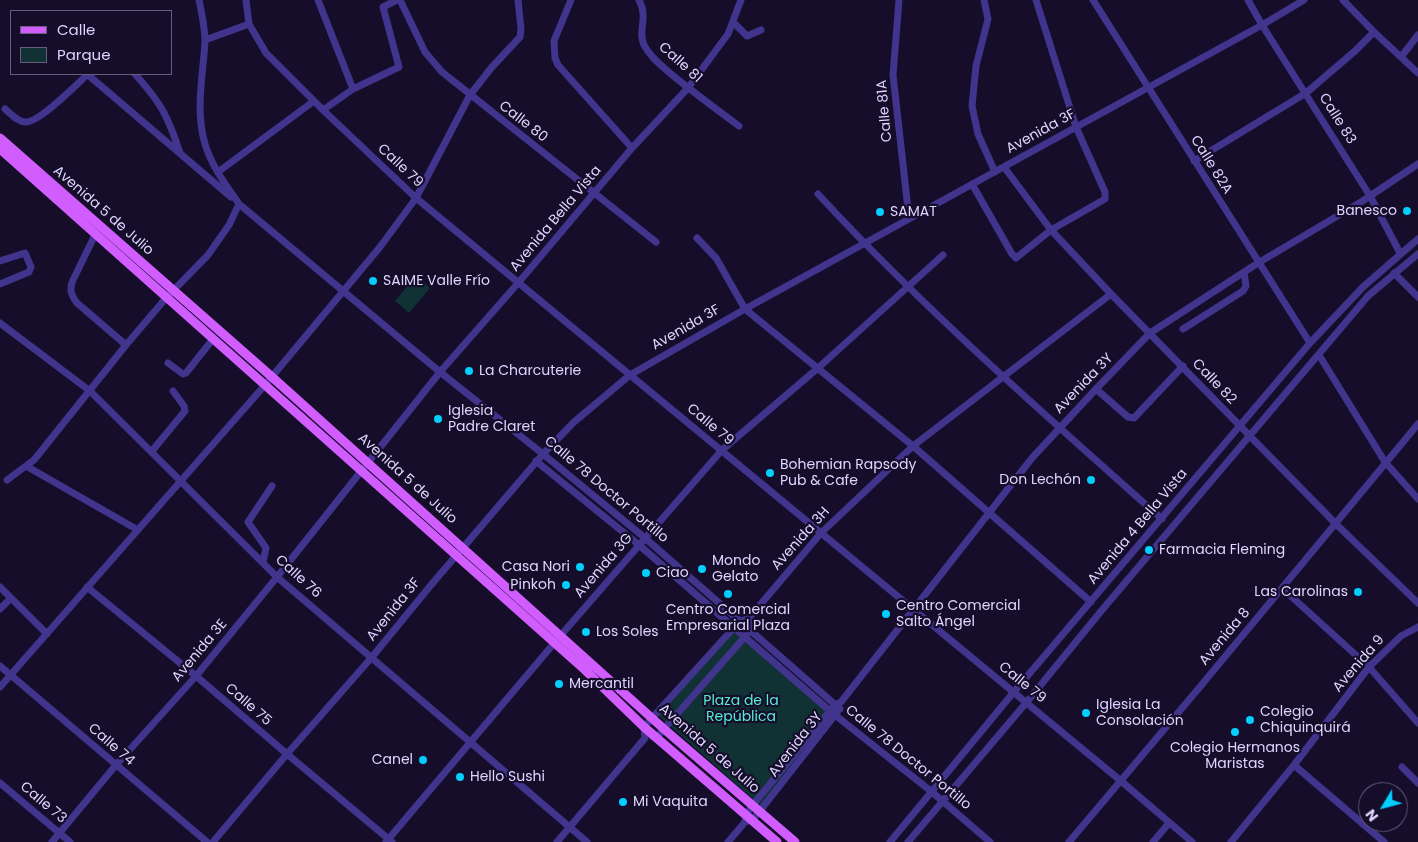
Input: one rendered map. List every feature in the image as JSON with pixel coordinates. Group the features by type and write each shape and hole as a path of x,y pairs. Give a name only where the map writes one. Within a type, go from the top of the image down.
{"main road":[{"name":"Avenida 5 de Julio","path":"0,138 272,377 652,718 795,842"},
{"name":"Avenida 5 de Julio","path":"0,150 456,555 644,727 748,819 777,842"}],"street":[{"name":"Calle 78 Doctor Portillo","path":"199,0 205,40 199,106 201,127 205,144 218,172 239,204 440,372 645,538 990,842"},
{"name":"Calle 79","path":"246,0 249,24 266,54 416,198 1192,842"},
{"path":"318,0 353,89"},
{"path":"323,110 353,89 399,67 383,3 398,0"},
{"name":"Calle 80","path":"398,0 425,52 442,72 656,242"},
{"path":"0,687 266,385 380,247 416,198 470,95 492,67 520,37 518,0"},
{"path":"571,0 554,41 555,58 558,65 632,148"},
{"name":"Calle 81","path":"639,0 644,12 643,43 656,61 688,88 739,126"},
{"name":"Avenida Bella Vista","path":"361,471 440,372 632,148 688,88 728,34 741,0"},
{"name":"Calle 81A","path":"899,0 893,75 909,218"},
{"path":"984,0 988,19 976,66 972,106 978,134 995,172"},
{"path":"972,184 1014,256 1018,257 1052,230 1105,199 1105,192 1076,127 1036,0"},
{"name":"Calle 82A","path":"1093,0 1310,343"},
{"name":"Calle 83","path":"1248,0 1262,26 1370,196 1400,253"},
{"name":"Avenida 3F","path":"213,842 287,754 372,658 536,461 574,422 630,375 909,218 1262,26 1304,0"},
{"path":"1343,0 1374,32 1418,72"},
{"path":"732,22 748,36 760,30"},
{"path":"205,40 249,24"},
{"path":"1194,161 1306,93 1374,32"},
{"path":"1401,57 1416,44 1418,35"},
{"path":"5,109 22,122 29,122 39,117 87,75"},
{"path":"136,75 155,96 164,111 180,154"},
{"path":"8,480 34,460 126,345 166,298 208,255 229,225 239,204 180,154 98,77"},
{"path":"218,172 314,101"},
{"name":"Avenida 3Y","path":"728,842 836,708 1032,458 1150,333 1258,263 1370,196 1418,164"},
{"name":"Calle 82","path":"1004,167 1052,230 1111,294 1336,524 1418,603"},
{"path":"818,194 864,244 908,287 1059,428 1162,519"},
{"path":"95,235 70,287 72,296 77,303 126,345"},
{"path":"697,238 716,258 745,309 913,446 1090,602"},
{"name":"Avenida 4 Bella Vista","path":"890,842 1013,693 1310,343 1363,287 1418,239"},
{"path":"0,261 25,253 31,267 28,272 0,284"},
{"name":"Avenida 4 Bella Vista","path":"908,842 1368,296 1418,254"},
{"name":"Avenida 3G","path":"389,841 469,742 722,450 818,368 943,255"},
{"path":"1183,328 1243,291 1246,286 1244,272"},
{"path":"1394,274 1418,297"},
{"name":"Avenida 3H","path":"644,727 733,628 739,622 748,618 821,533 913,446 1111,294"},
{"name":"Calle 76","path":"0,323 90,391 278,577 587,842"},
{"path":"168,362 183,374 186,373 213,339"},
{"path":"1318,355 1385,462 1418,499"},
{"path":"1096,389 1128,417 1134,418 1183,366"},
{"path":"152,451 185,411 184,406 173,391"},
{"name":"Avenida 8","path":"1069,842 1418,424"},
{"name":"Calle 78 Doctor Portillo","path":"536,461 639,545 744,638 836,708"},
{"path":"26,466 138,530"},
{"name":"Avenida 3E","path":"52,842 196,676 278,577 361,471"},
{"path":"263,562 266,548 248,522 272,486"},
{"path":"0,587 46,634"},
{"name":"Calle 75","path":"87,587 196,676 389,841"},
{"path":"1282,588 1369,667 1418,723"},
{"path":"0,609 10,598"},
{"path":"557,842 645,738 656,737 750,631 748,618"},
{"name":"Avenida 9","path":"1230,842 1294,765 1369,667 1401,636 1418,627"},
{"name":"Calle 74","path":"0,666 208,842"},
{"path":"644,727 645,738"},
{"path":"1294,765 1384,842"},
{"path":"1402,767 1418,783"},
{"name":"Calle 73","path":"0,784 70,842"},
{"path":"1153,842 1169,823"}],"green space":[{"path":"416,276 430,288 409,313 395,301"},
{"name":"Plaza de la República","path":"734,624 835,711 761,806 654,712"}],"place":[{"name":"Banesco","path":"1407,211"},
{"name":"SAMAT","path":"880,212"},
{"name":"SAIME Valle Frío","path":"373,281"},
{"name":"La Charcuterie","path":"469,371"},
{"name":"Iglesia Padre Claret","path":"438,419"},
{"name":"Bohemian Rapsody Pub & Cafe","path":"770,473"},
{"name":"Don Lechón","path":"1091,480"},
{"name":"Farmacia Fleming","path":"1149,550"},
{"name":"Casa Nori","path":"580,567"},
{"name":"Mondo Gelato","path":"702,569"},
{"name":"Ciao","path":"646,573"},
{"name":"Pinkoh","path":"566,585"},
{"name":"Las Carolinas","path":"1358,592"},
{"name":"Centro Comercial Empresarial Plaza","path":"728,594"},
{"name":"Centro Comercial Salto Ángel","path":"886,614"},
{"name":"Los Soles","path":"586,632"},
{"name":"Mercantil","path":"559,684"},
{"name":"Iglesia La Consolación","path":"1086,713"},
{"name":"Colegio Chiquinquirá","path":"1250,720"},
{"name":"Colegio Hermanos Maristas","path":"1235,732"},
{"name":"Canel","path":"423,760"},
{"name":"Hello Sushi","path":"460,777"},
{"name":"Mi Vaquita","path":"623,802"}]}
